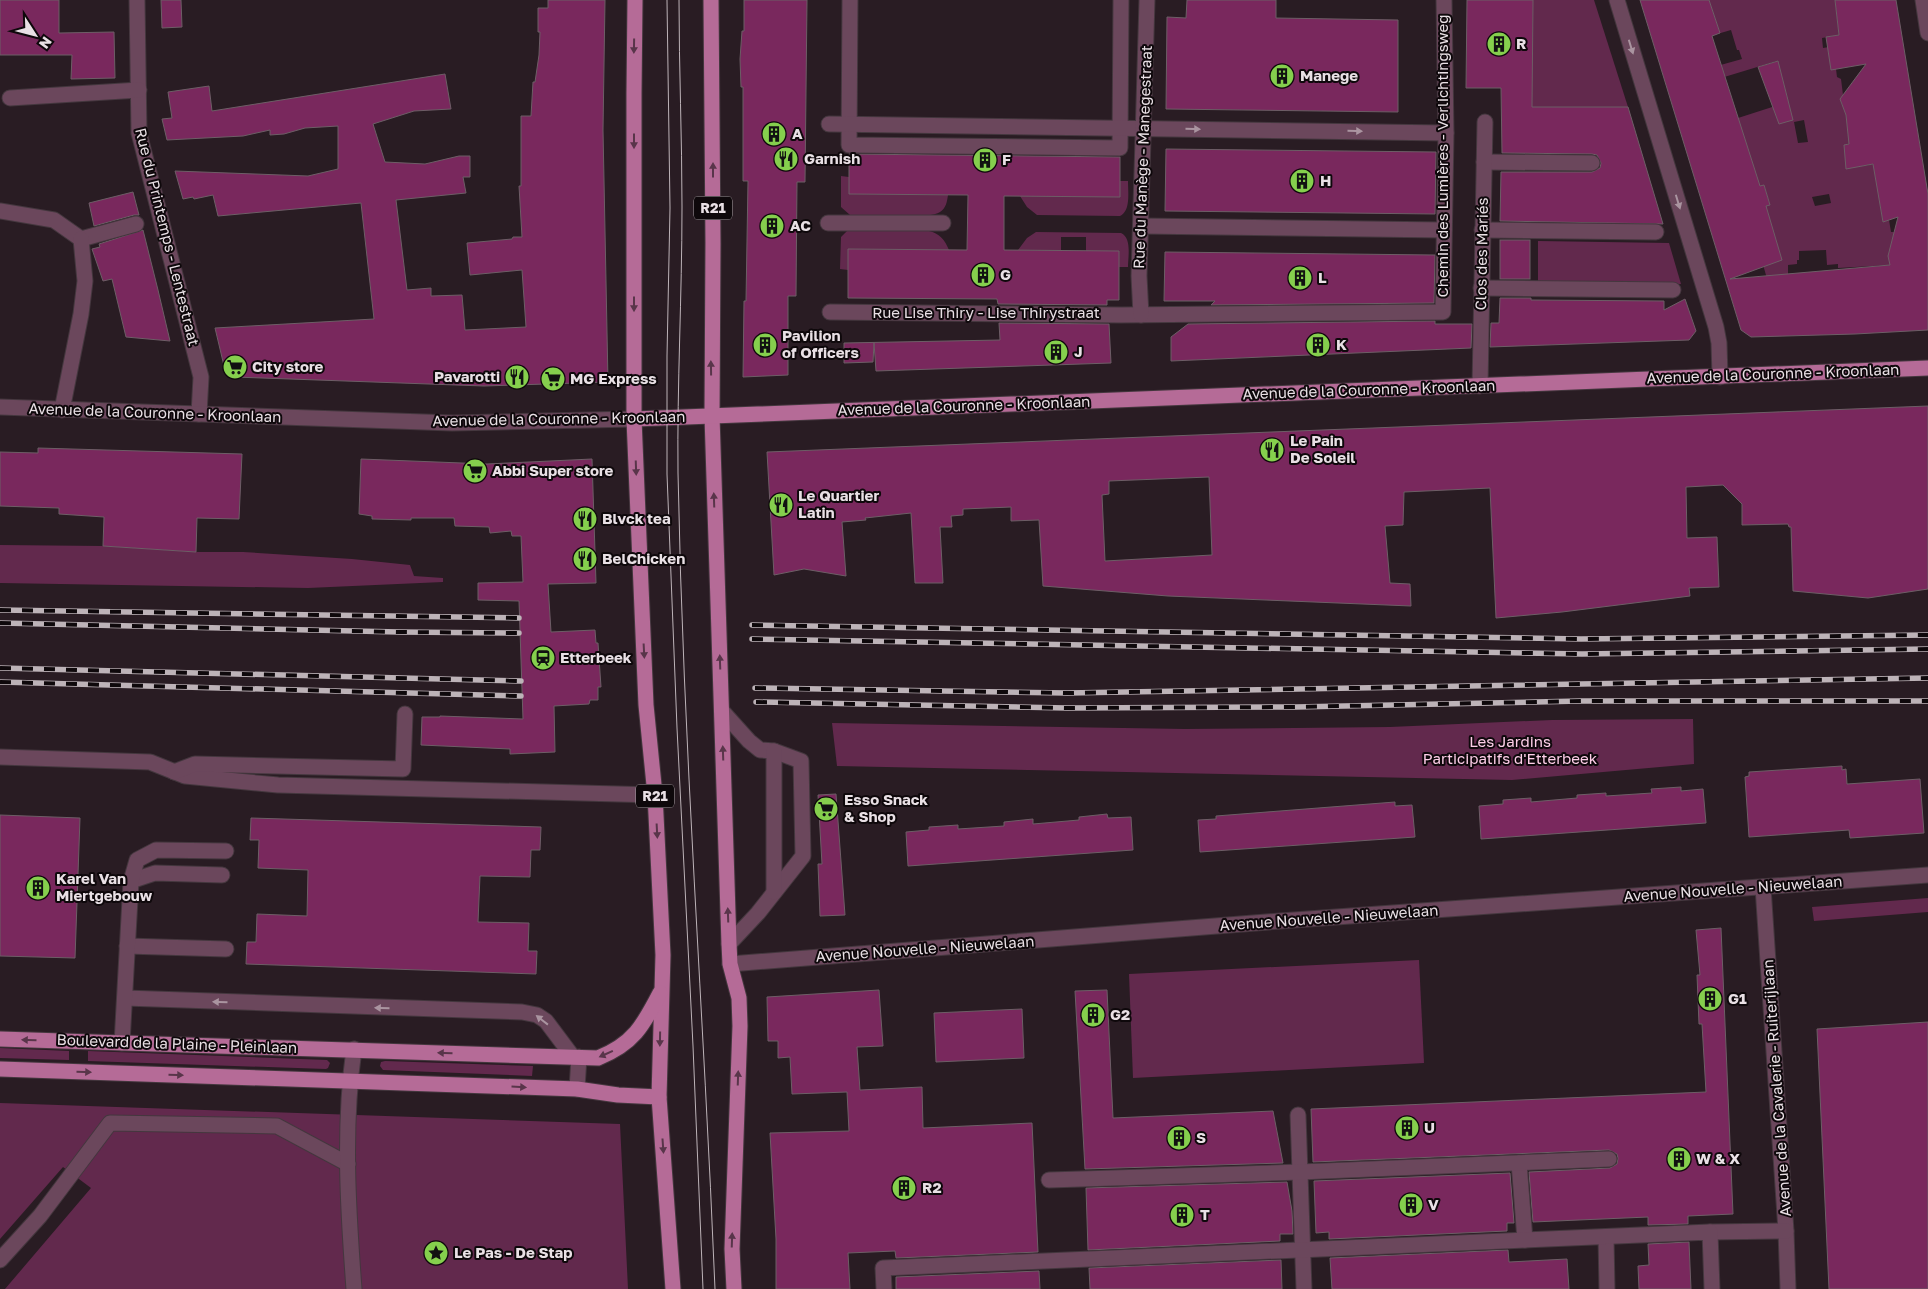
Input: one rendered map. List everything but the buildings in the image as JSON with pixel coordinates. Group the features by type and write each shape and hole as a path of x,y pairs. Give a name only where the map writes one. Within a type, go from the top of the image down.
{"main road":[{"name":"R21","path":"635,0 634,419 646,705 656,795 662,955 659,1097 673,1289"},
{"name":"R21","path":"711,0 713,205 712,416 729,944 730,964 739,998 740,1026 732,1249 734,1289"},
{"name":"Avenue de la Couronne - Kroonlaan","path":"634,419 1928,368"},
{"name":"Boulevard de la Plaine - Pleinlaan","path":"0,1039 598,1058 612,1052 626,1042 644,1024 662,990"},
{"name":"Boulevard de la Plaine - Pleinlaan","path":"0,1069 577,1089 618,1095 659,1097"}],"street":[{"name":"Rue du Printemps - Lentestraat","path":"137,0 139,133 201,377 199,414"},
{"path":"850,0 850,145 1120,148 1121,0"},
{"name":"Rue du Manège - Manegestraat","path":"1141,315 1139,276 1147,0"},
{"name":"Chemin des Lumières - Verlichtingsweg","path":"1443,312 1446,133 1444,0"},
{"path":"1617,0 1716,326 1719,343 1720,377"},
{"path":"1922,0 1928,33"},
{"path":"10,98 138,90"},
{"name":"Clos des Mariés","path":"1480,386 1485,122"},
{"path":"829,124 1446,133"},
{"path":"1484,162 1592,163"},
{"path":"0,211 54,220 80,239 85,281 82,314 62,410"},
{"path":"828,223 943,223"},
{"path":"80,239 136,224"},
{"path":"1141,226 1444,230"},
{"path":"1482,230 1656,232"},
{"path":"1481,288 1673,290"},
{"name":"Rue Lise Thiry - Lise Thirystraat","path":"830,312 1141,315 1443,312"},
{"name":"Avenue de la Couronne - Kroonlaan","path":"0,407 471,423 634,419"},
{"path":"722,711 749,741 760,750 774,750 801,761 803,856 758,913 729,944"},
{"path":"174,772 195,764 403,769 405,714"},
{"path":"774,750 774,892"},
{"path":"0,757 150,762 185,776 278,784 656,795"},
{"path":"122,1043 131,881 138,860 156,850 226,851"},
{"path":"131,881 155,873 222,875"},
{"name":"Avenue Nouvelle - Nieuwelaan","path":"730,964 1280,921 1928,876"},
{"name":"Avenue de la Cavalerie - Ruiterijlaan","path":"1763,887 1786,1231 1788,1289"},
{"path":"127,946 226,949"},
{"path":"125,998 522,1012 537,1015 546,1021 576,1057 577,1089"},
{"path":"354,1049 347,1108 354,1289"},
{"path":"1298,1115 1304,1289"},
{"path":"0,1260 40,1216 110,1123 277,1126 348,1164"},
{"path":"1049,1180 1609,1159"},
{"path":"1519,1162 1525,1240"},
{"path":"884,1289 883,1268 1710,1232 1786,1231"},
{"path":"1710,1232 1712,1289"},
{"path":"1606,1237 1607,1289"}],"green space":[{"path":"1533,0 1594,0 1628,107 1531,107"},
{"path":"1707,0 1835,0 1839,35 1822,38 1823,48 1841,45 1836,69 1837,77 1841,79 1843,95 1841,103 1845,109 1852,143 1847,144 1848,152 1862,166 1884,163 1879,196 1883,222 1889,220 1891,232 1894,232 1890,265 1838,268 1838,264 1827,265 1826,250 1799,251 1797,264 1788,265 1788,281 1768,282 1755,237 1766,206 1770,205 1764,185 1751,188 1738,118 1788,102 1777,61 1721,78 1717,66 1742,59 1731,30 1700,39","holes":["1804,120 1808,142 1798,143 1794,122","1829,194 1831,203 1815,206 1812,197"]},
{"path":"841,176 849,177 849,194 948,195 947,202 944,209 940,212 923,216 850,215 841,207"},
{"path":"1120,181 1128,181 1128,196 1126,210 1120,216 1037,215 1027,207 1020,196 1120,196"},
{"path":"848,230 929,231 936,233 946,243 949,250 849,249 848,270 840,269 841,237"},
{"path":"1036,232 1121,233 1128,243 1128,267 1119,267 1119,251 1086,251 1086,237 1061,237 1061,251 1018,250 1027,238"},
{"path":"1538,241 1669,243 1681,284 1538,283"},
{"path":"0,545 103,546 352,559 410,565 414,576 443,578 443,582 308,588 0,583"},
{"name":"Les Jardins Participatifs d'Etterbeek","path":"1693,719 1694,764 1512,780 837,766 832,723 1185,729 1390,727 1552,720"},
{"path":"1928,898 1928,912 1814,921 1812,907"},
{"path":"1419,960 1424,1063 1133,1078 1129,974"},
{"path":"0,1048 69,1051 69,1060 0,1058"},
{"path":"88,1051 327,1060 330,1063 326,1069 88,1061"},
{"path":"381,1062 533,1066 532,1076 383,1070 380,1066"},
{"path":"0,1103 620,1124 628,1289 5,1289 91,1188 63,1167 0,1239"}],"tram line":[{"path":"667,0 670,208 667,474 703,1289"},
{"path":"679,0 682,207 678,473 684,677 715,1289"}],"railway":[{"path":"0,610 519,618"},
{"path":"0,623 519,633"},
{"path":"752,625 1581,639 1928,635"},
{"path":"752,639 1582,654 1928,649"},
{"path":"0,668 521,681"},
{"path":"755,688 1067,693 1928,678"},
{"path":"0,682 521,696"},
{"path":"756,702 1067,708 1296,707 1581,701 1928,701"}],"place":[{"name":"R","path":"1499,44"},
{"name":"Manege","path":"1282,76"},
{"name":"A","path":"774,134"},
{"name":"Garnish","path":"786,159"},
{"name":"F","path":"985,160"},
{"name":"H","path":"1302,181"},
{"name":"AC","path":"772,226"},
{"name":"G","path":"983,275"},
{"name":"L","path":"1300,278"},
{"name":"Pavilion of Officers","path":"765,345"},
{"name":"K","path":"1318,345"},
{"name":"J","path":"1056,352"},
{"name":"City store","path":"235,367"},
{"name":"Pavarotti","path":"517,377"},
{"name":"MG Express","path":"553,379"},
{"name":"Le Pain De Soleil","path":"1272,450"},
{"name":"Abbi Super store","path":"475,471"},
{"name":"Le Quartier Latin","path":"781,505"},
{"name":"Blvck tea","path":"585,519"},
{"name":"BelChicken","path":"585,559"},
{"name":"Etterbeek","path":"543,658"},
{"name":"Esso Snack & Shop","path":"826,809"},
{"name":"Karel Van Miertgebouw","path":"38,888"},
{"name":"G1","path":"1710,999"},
{"name":"G2","path":"1093,1015"},
{"name":"U","path":"1407,1128"},
{"name":"S","path":"1179,1138"},
{"name":"W & X","path":"1679,1159"},
{"name":"R2","path":"904,1188"},
{"name":"V","path":"1411,1205"},
{"name":"T","path":"1182,1215"},
{"name":"Le Pas - De Stap","path":"436,1253"}]}
